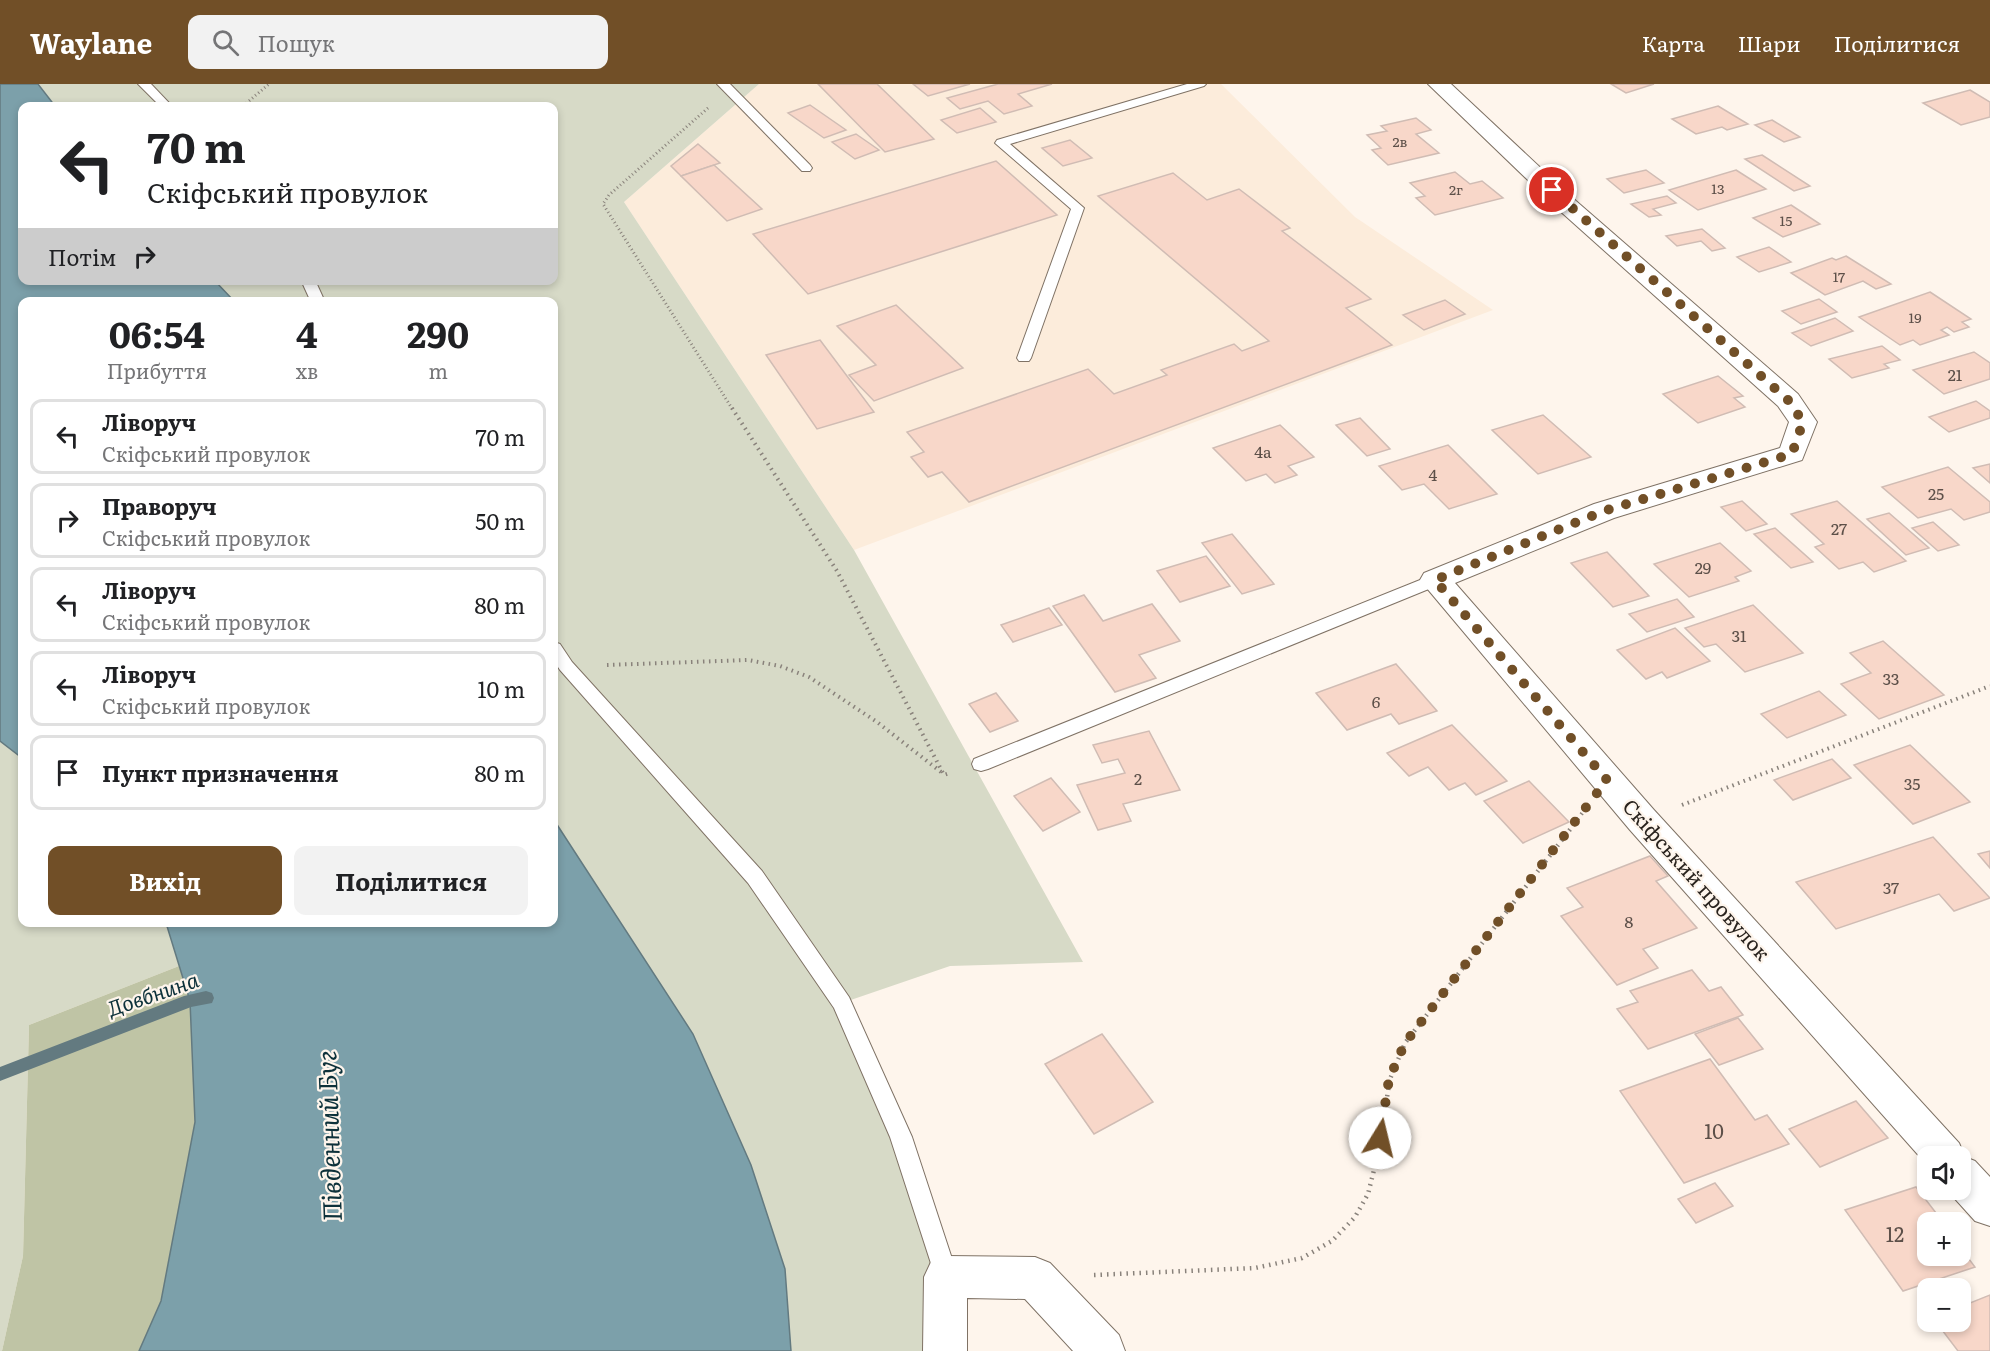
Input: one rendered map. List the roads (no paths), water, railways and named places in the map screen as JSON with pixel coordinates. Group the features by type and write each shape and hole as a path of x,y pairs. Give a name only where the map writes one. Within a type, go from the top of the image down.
{"street":[{"path":"1435,580 1604,511 1792,454 1803,422 1788,400 1568,206 1439,84"},
{"name":"Скіфський провулок","path":"1435,580 1642,820 1936,1146"},
{"path":"1971,1186 1990,1207"},
{"path":"945,1351 946,1277 1035,1278 1103,1351"}],"lane":[{"path":"144,84 162,102"},
{"path":"1148,84 1163,95"},
{"path":"1024,358 1078,208 1001,143 1200,84"},
{"path":"726,87 806,168"},
{"path":"981,764 1435,580"},
{"path":"558,654 566,666 755,877 842,1003 901,1137 946,1277"}],"water":[{"path":"0,84 38,84 52,102 18,102 18,285 219,285 230,297 18,297 18,755 0,741"},
{"name":"Південний Буг","path":"558,826 693,1034 751,1165 785,1269 791,1351 139,1351 161,1301 195,1122 190,1001 167,927 558,927"}],"waterway":[{"name":"Довбнина","path":"0,1074 190,1001 206,998"}]}
